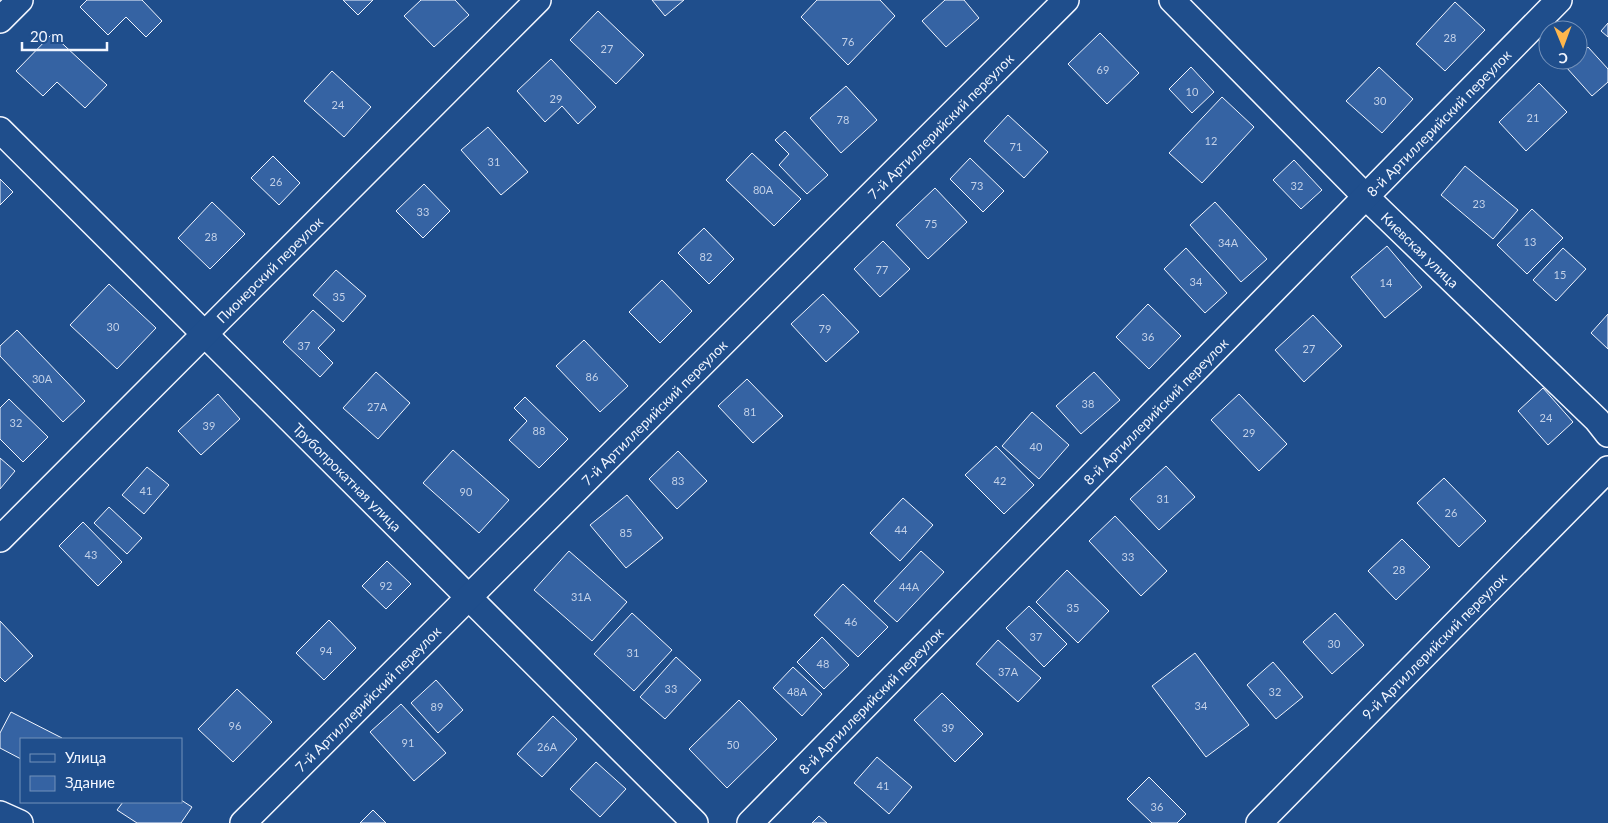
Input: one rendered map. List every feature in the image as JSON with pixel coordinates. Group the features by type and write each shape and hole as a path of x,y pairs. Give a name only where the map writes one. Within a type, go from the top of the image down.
{"street":[{"path":"0,20 20,0"},
{"name":"Пионерский переулок","path":"0,539 538,0"},
{"name":"7-й Артиллерийский переулок","path":"243,823 1066,0"},
{"name":"Киевская улица","path":"1172,0 1366,197 1597,420 1608,434"},
{"name":"8-й Артиллерийский переулок","path":"750,823 1559,0"},
{"name":"Трубопрокатная улица","path":"0,130 695,823"},
{"name":"9-й Артиллерийский переулок","path":"1259,823 1608,469"},
{"path":"0,814 20,823"}],"building":[{"path":"87,0 142,0 162,21 146,37 126,17 108,35 80,7"},
{"path":"343,0 373,0 358,15"},
{"path":"421,0 455,0 469,15 434,47 404,16"},
{"path":"652,0 684,0 665,16"},
{"path":"817,0 880,0 895,16 848,65 801,17"},
{"path":"945,0 964,0 979,18 946,47 922,21"},
{"path":"1455,2 1485,30 1445,71 1416,44"},
{"path":"598,11 644,55 616,84 570,40"},
{"path":"1608,23 1608,37 1601,31"},
{"path":"1100,33 1139,73 1107,104 1068,64"},
{"path":"52,34 107,85 85,108 57,82 43,96 16,71"},
{"path":"1588,47 1608,69 1608,82 1592,96 1569,70 1588,70"},
{"path":"551,59 596,107 578,124 562,106 545,122 517,91"},
{"path":"1191,67 1214,92 1192,113 1169,89"},
{"path":"1379,67 1413,99 1382,133 1346,101"},
{"path":"332,71 371,107 344,137 304,101"},
{"path":"1539,83 1567,112 1526,151 1499,122"},
{"path":"846,86 877,120 841,153 810,118"},
{"path":"1222,97 1254,127 1202,183 1169,153"},
{"path":"1008,115 1048,152 1024,178 984,141"},
{"path":"488,127 528,172 501,195 461,150"},
{"path":"785,131 828,175 807,194 779,165 789,154 775,140"},
{"path":"752,153 801,199 774,226 726,180"},
{"path":"273,156 300,183 279,205 251,178"},
{"path":"970,158 1004,191 983,212 950,179"},
{"path":"1294,160 1322,190 1301,209 1273,180"},
{"path":"1465,166 1518,210 1493,239 1441,195"},
{"path":"0,179 13,192 0,205"},
{"path":"424,184 450,211 423,238 396,211"},
{"path":"935,188 967,222 928,259 896,225"},
{"path":"212,202 245,234 210,269 178,238"},
{"path":"1215,202 1267,259 1241,282 1190,225"},
{"path":"1532,209 1563,238 1527,274 1497,245"},
{"path":"704,228 734,259 709,284 678,253"},
{"path":"883,241 910,269 880,297 854,269"},
{"path":"1387,246 1422,287 1385,318 1351,277"},
{"path":"1186,248 1227,293 1205,313 1164,269"},
{"path":"1563,248 1586,269 1556,301 1533,280"},
{"path":"336,270 366,296 343,322 313,295"},
{"path":"662,280 692,311 660,343 629,312"},
{"path":"109,284 156,328 117,369 70,325"},
{"path":"823,294 859,332 826,362 791,324"},
{"path":"1148,304 1181,336 1149,369 1116,337"},
{"path":"313,310 335,330 318,348 333,363 320,377 283,342"},
{"path":"1608,314 1608,349 1591,333"},
{"path":"1313,315 1342,346 1304,382 1275,350"},
{"path":"17,330 85,401 63,422 0,356 0,346"},
{"path":"584,340 628,386 600,412 556,366"},
{"path":"376,372 410,403 378,439 343,408"},
{"path":"1094,372 1120,400 1081,434 1056,406"},
{"path":"747,379 783,416 753,443 718,406"},
{"path":"1543,388 1573,422 1548,445 1518,411"},
{"path":"218,394 240,419 201,455 178,431"},
{"path":"1239,394 1287,444 1259,471 1211,420"},
{"path":"525,397 568,439 539,468 509,440 527,421 514,408"},
{"path":"9,399 48,437 23,462 0,439 0,408"},
{"path":"1032,412 1069,445 1039,479 1002,446"},
{"path":"996,446 1034,485 1004,514 965,475"},
{"path":"453,450 509,500 479,533 423,483"},
{"path":"678,451 707,481 677,509 649,479"},
{"path":"0,458 15,471 0,489"},
{"path":"1166,466 1195,497 1159,530 1130,499"},
{"path":"147,467 169,485 144,514 122,495"},
{"path":"1444,478 1486,521 1459,547 1417,503"},
{"path":"627,495 663,538 626,568 590,525"},
{"path":"903,498 933,525 900,561 870,533"},
{"path":"109,507 142,538 127,554 94,523"},
{"path":"1115,516 1167,571 1141,596 1089,541"},
{"path":"83,522 122,562 98,586 59,546"},
{"path":"1402,539 1430,567 1396,600 1368,571"},
{"path":"569,551 627,602 592,641 534,590"},
{"path":"921,551 944,572 897,622 874,601"},
{"path":"387,561 411,584 386,609 362,586"},
{"path":"1067,570 1109,611 1078,643 1036,602"},
{"path":"843,584 888,627 858,657 814,615"},
{"path":"1029,606 1067,644 1044,667 1006,628"},
{"path":"632,613 672,650 634,691 594,654"},
{"path":"1335,613 1364,645 1332,674 1303,642"},
{"path":"329,620 356,648 324,680 296,653"},
{"path":"0,621 33,656 5,682 0,677"},
{"path":"822,637 849,665 824,689 797,662"},
{"path":"998,640 1041,678 1018,702 976,664"},
{"path":"1195,653 1249,725 1206,757 1152,686"},
{"path":"676,657 701,680 665,719 640,697"},
{"path":"1273,662 1303,697 1276,719 1247,685"},
{"path":"793,667 822,694 802,716 773,688"},
{"path":"436,680 463,710 438,733 411,703"},
{"path":"237,689 272,722 233,762 198,729"},
{"path":"942,693 983,734 955,762 914,720"},
{"path":"739,700 777,739 727,788 689,749"},
{"path":"401,704 446,753 414,781 370,732"},
{"path":"11,712 62,738 20,738 20,758 0,748 0,733"},
{"path":"553,716 577,739 542,777 517,754"},
{"path":"877,757 912,787 889,814 854,783"},
{"path":"596,762 626,789 600,817 570,789"},
{"path":"1149,777 1186,814 1177,823 1152,823 1127,799"},
{"path":"182,801 192,807 181,823 137,823 117,810 122,803 182,803"},
{"path":"373,810 386,823 360,823"},
{"path":"819,816 827,823 812,823"}]}
